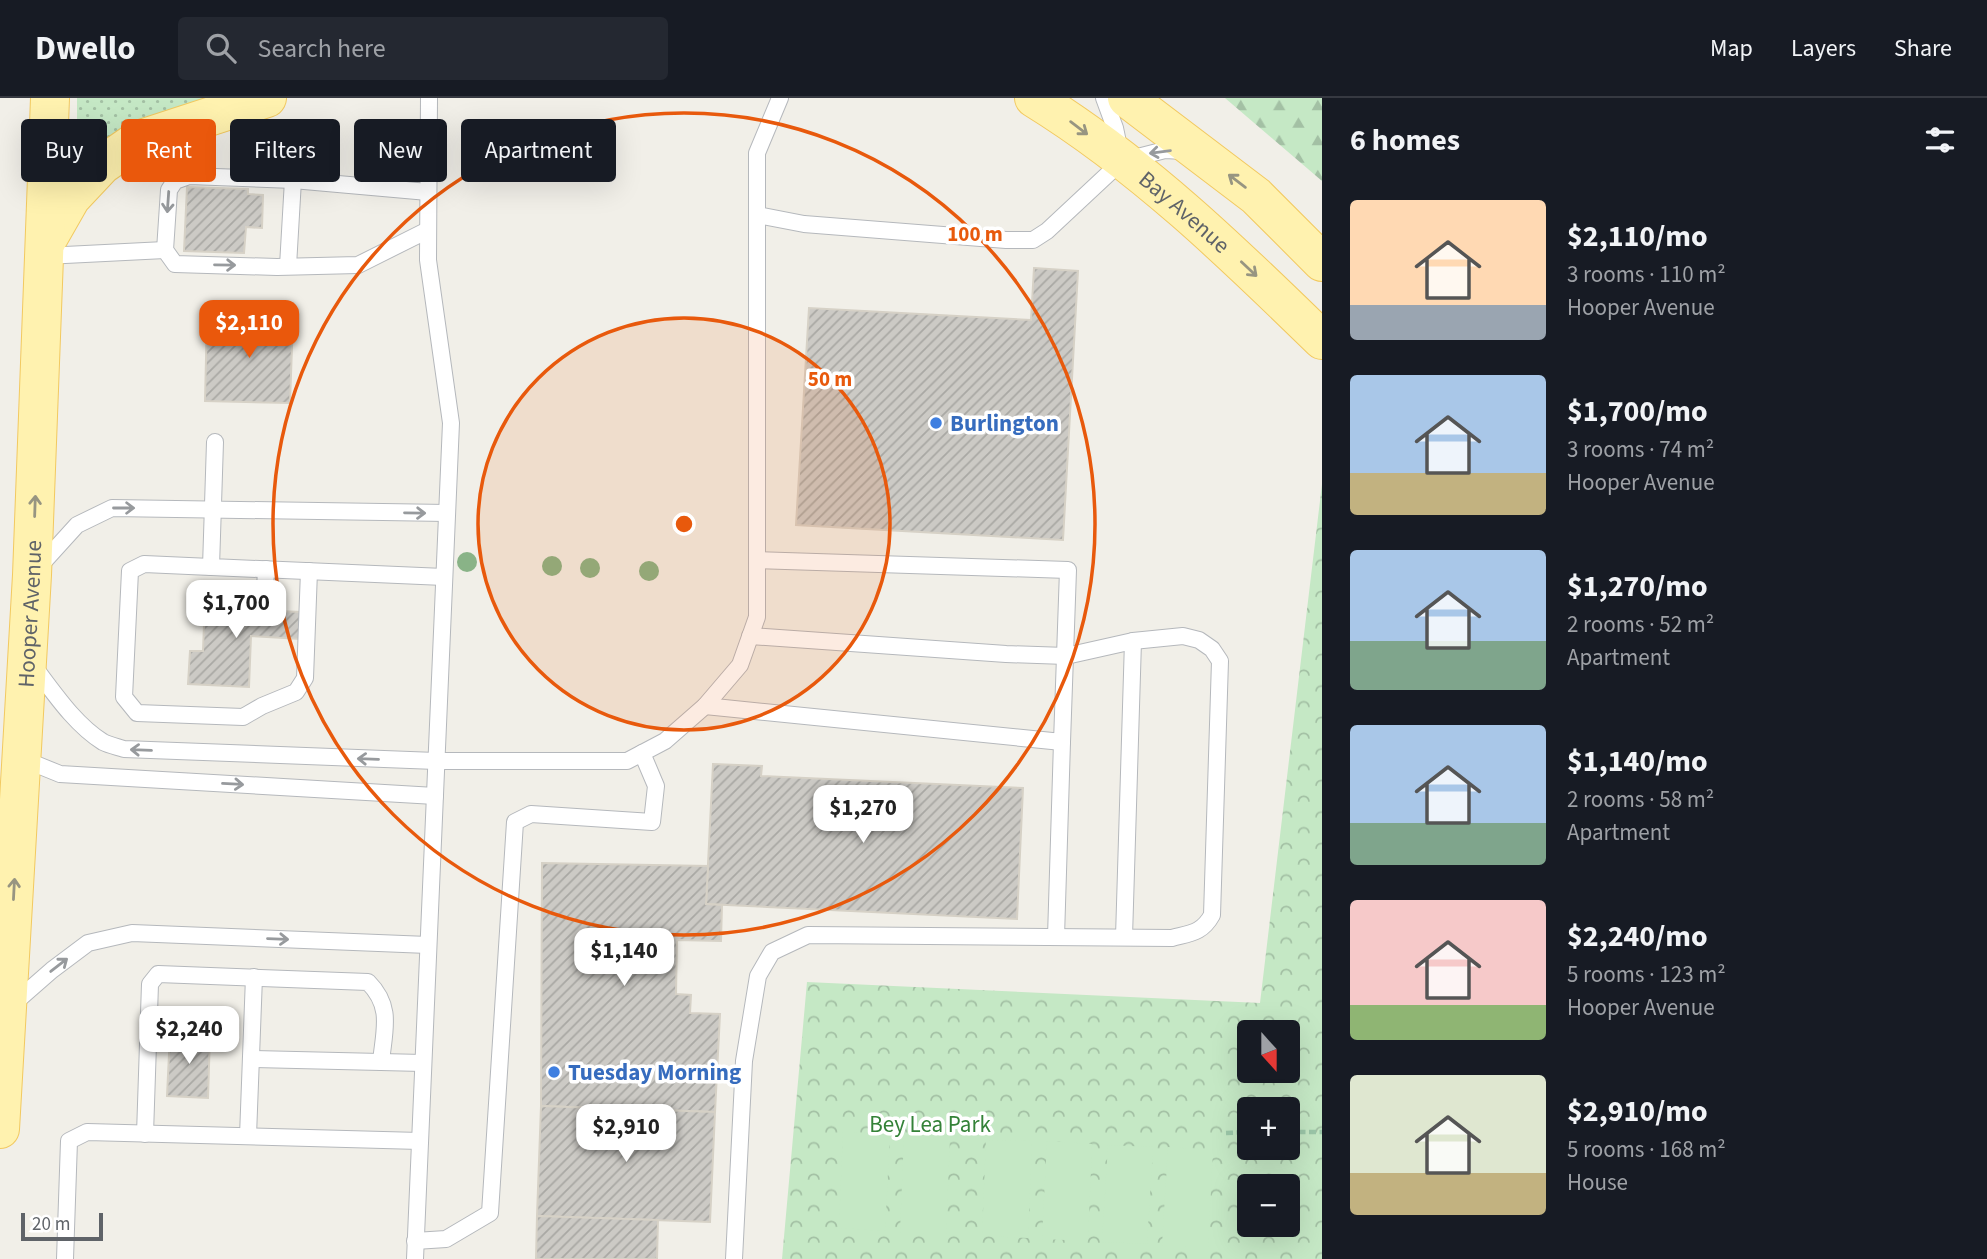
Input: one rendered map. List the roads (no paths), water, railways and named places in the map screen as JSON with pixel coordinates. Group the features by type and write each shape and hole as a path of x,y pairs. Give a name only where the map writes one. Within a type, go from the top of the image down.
{"main road":[{"name":"Hooper Avenue","path":"0,1129 8,1009 10,743 26,656 32,575 50,98"},
{"path":"45,249 71,198 102,165 138,140 267,98"},
{"name":"Bay Avenue","path":"1034,98 1065,117 1148,180 1249,268 1322,340"},
{"path":"1127,98 1256,196 1322,262"}],"lane":[{"path":"415,1259 451,423 428,260 429,98"},
{"path":"26,656 63,704 88,729 104,742 124,749 436,761 627,761 665,741 705,706 740,665 757,617 757,153 780,98"},
{"path":"1104,98 1115,128 1122,161"},
{"path":"757,215 804,224 1033,240 1047,231 1122,161 1165,150 1199,152"},
{"path":"230,178 189,176 175,181 169,190 165,250 175,264 358,265 428,230"},
{"path":"288,266 293,182"},
{"path":"316,182 428,192"},
{"path":"45,249 165,250"},
{"path":"211,567 215,442"},
{"path":"32,575 77,526 113,508 447,513"},
{"path":"757,560 1068,570 1056,937"},
{"path":"309,571 305,678 296,692 243,717 137,713 124,697 130,571 144,564 266,569 444,577"},
{"path":"264,611 266,569"},
{"path":"734,1259 744,1061 758,976 772,952 808,935 1172,938 1206,926 1212,915 1220,661 1213,649 1199,640 1184,636 1133,640 1066,656 750,636"},
{"path":"1124,937 1133,640"},
{"path":"705,706 1062,742"},
{"path":"10,743 60,774 435,796"},
{"path":"415,1241 446,1239 490,1213 515,822 531,814 652,822 656,786 642,753"},
{"path":"8,1009 88,943 132,933 428,945"},
{"path":"145,1134 150,984 158,974 368,982 380,993 386,1013 381,1062"},
{"path":"248,1136 254,977"},
{"path":"251,1059 423,1063"},
{"path":"65,1259 69,1141 87,1132 419,1141"}],"place":[{"name":"Burlington","path":"936,423"},
{"name":"Tuesday Morning","path":"554,1072"}],"park label":[{"name":"Bey Lea Park","path":"930,1124"}]}
